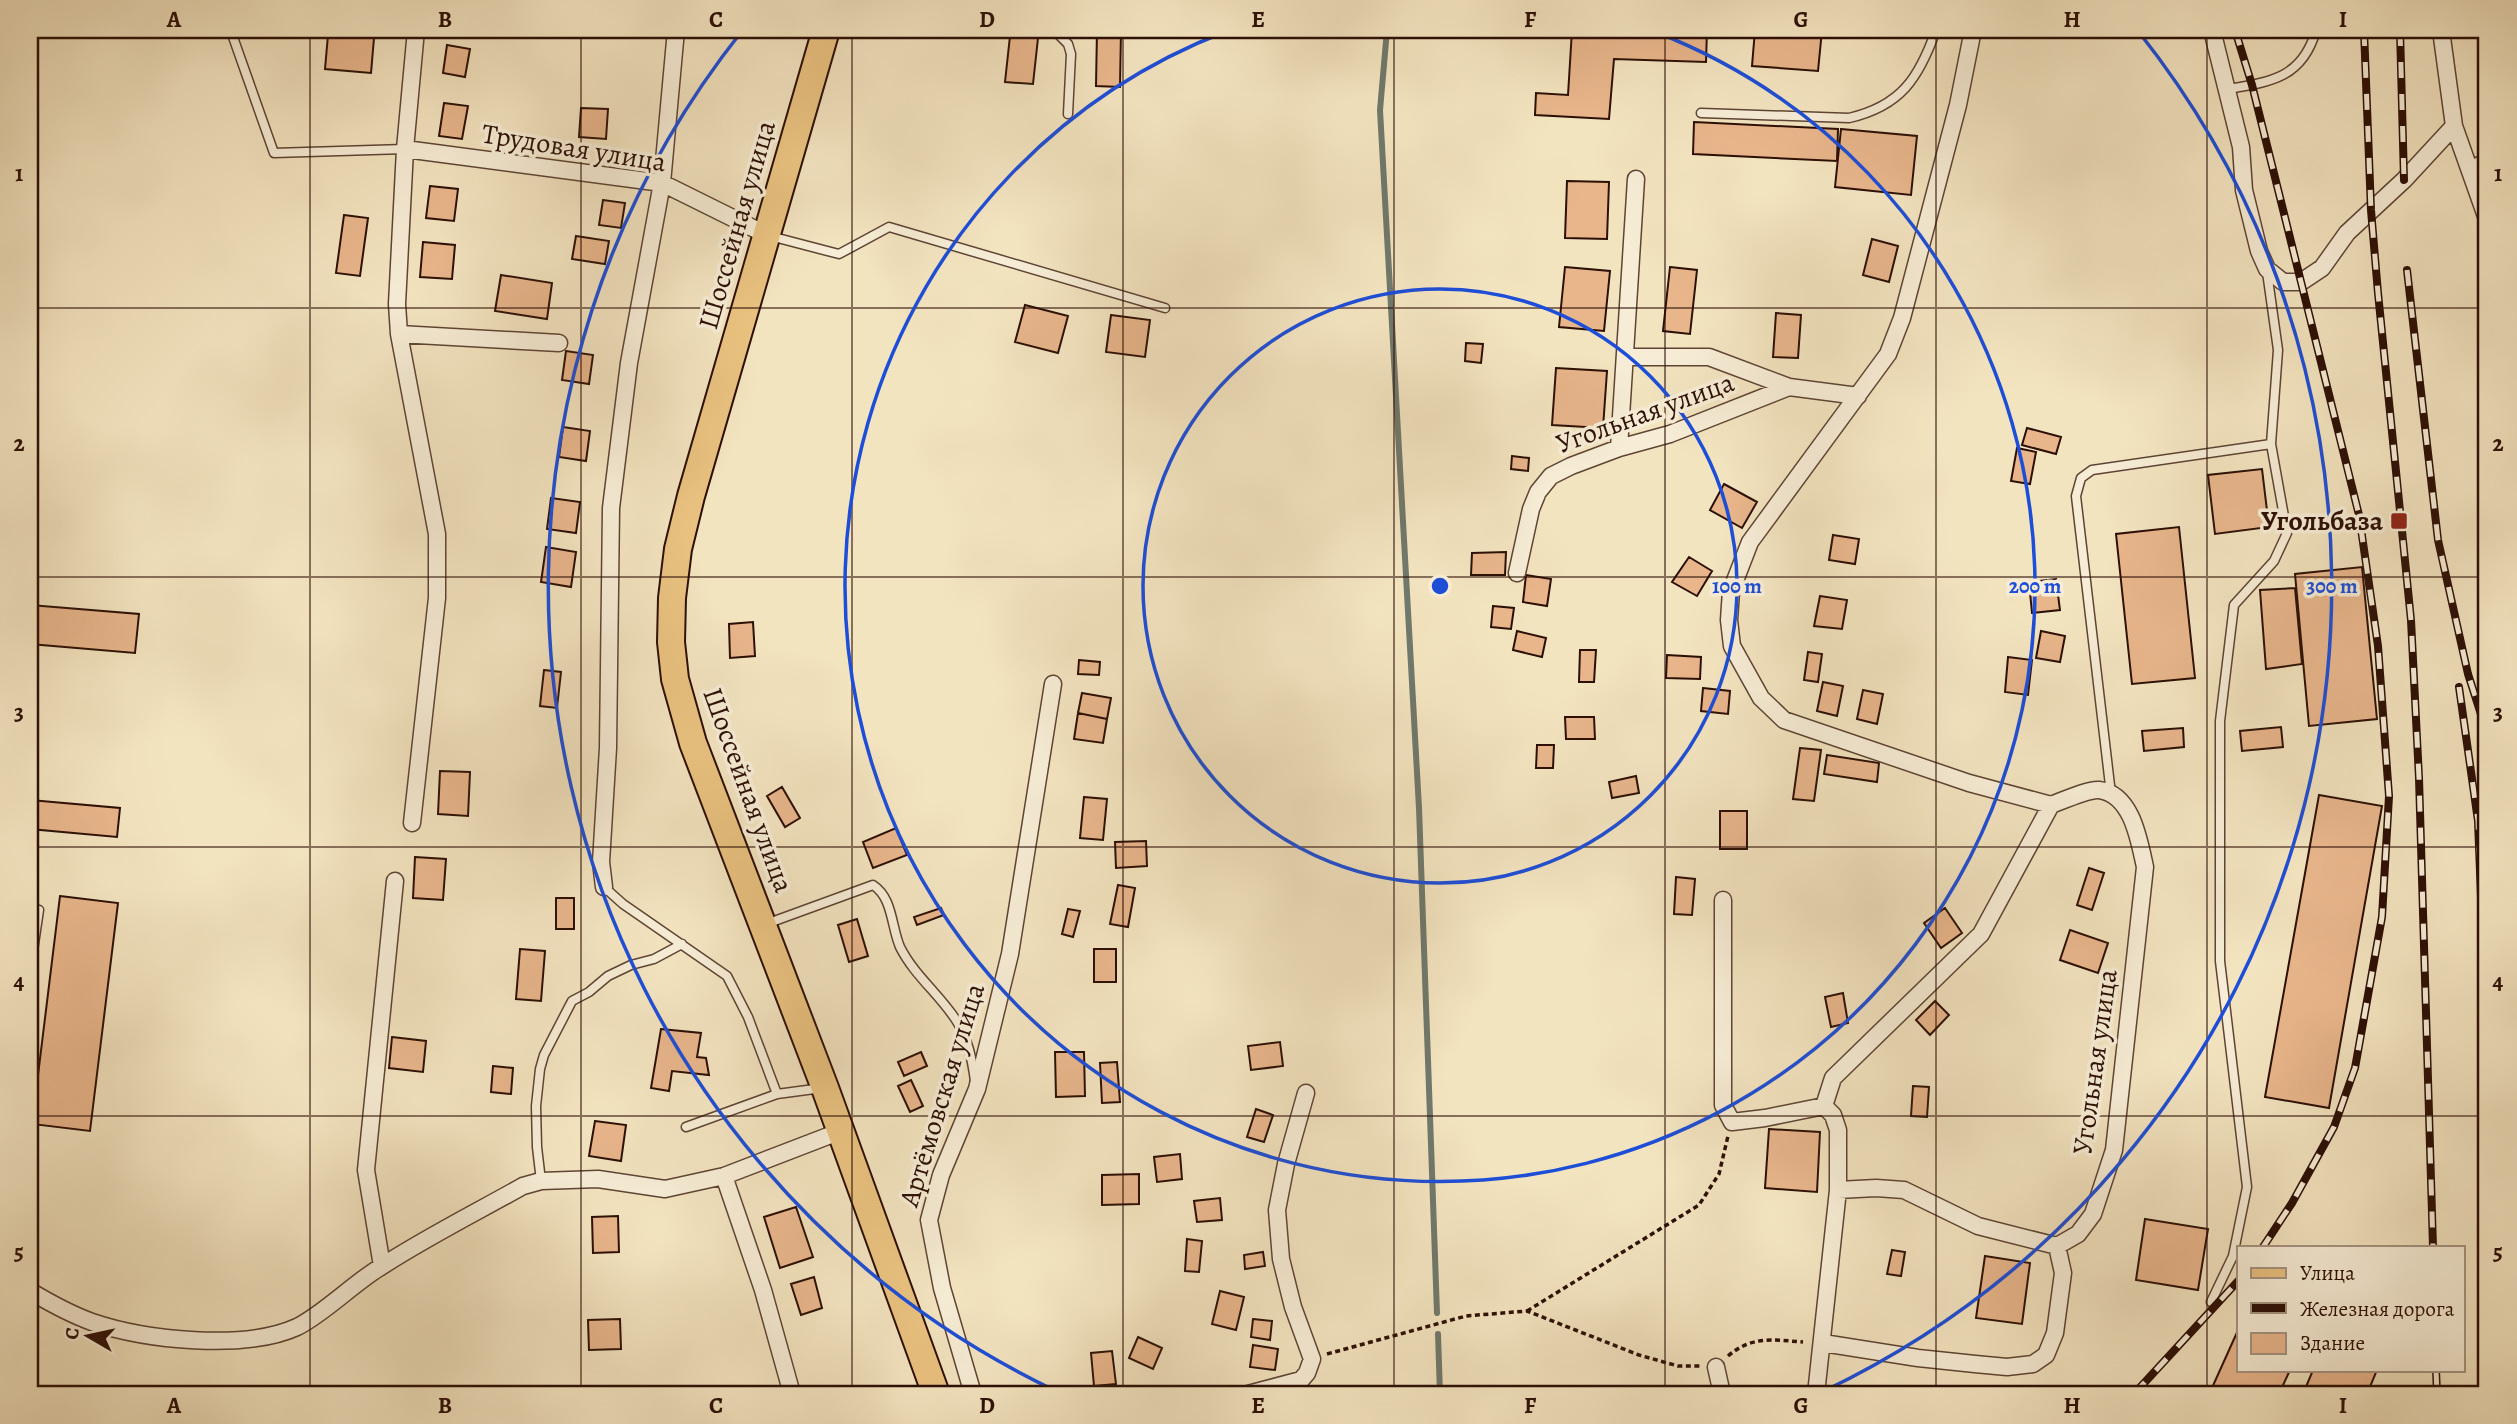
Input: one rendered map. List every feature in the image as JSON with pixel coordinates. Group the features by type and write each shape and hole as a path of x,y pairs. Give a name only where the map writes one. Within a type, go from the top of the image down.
{"main road":[{"name":"Шоссейная улица","path":"826,30 691,496 678,550 672,598 671,642 675,679 693,743 825,1088 936,1394"}],"street":[{"path":"412,824 437,597 437,534 400,334 397,304 405,149 416,30"},
{"path":"604,887 601,862 608,734 611,508 629,363 662,183 676,30"},
{"path":"1973,30 1958,105 1902,318 1888,354 1751,542 1731,591 1728,620 1732,646 1761,698 1784,720 1969,783 2051,805 2097,790 2111,794"},
{"path":"2212,30 2241,147 2244,190 2259,251 2267,269 2283,282 2301,282 2322,268 2347,233 2403,180 2454,126"},
{"path":"2441,30 2454,126 2487,219"},
{"name":"Трудовая улица","path":"405,149 662,183 767,235"},
{"path":"1619,448 1636,179"},
{"path":"400,334 559,343"},
{"path":"1626,357 1709,357 1789,387"},
{"name":"Угольная улица","path":"1517,573 1531,509 1538,492 1551,476 1570,466 1619,448 1670,434 1789,387 1858,396"},
{"name":"Артёмовская улица","path":"973,1394 942,1288 929,1220 941,1175 977,1089 1010,954 1053,684"},
{"name":"Угольная улица","path":"2057,1246 2078,1234 2093,1214 2114,1150 2145,867 2138,835 2124,804 2111,794"},
{"path":"1824,1106 1833,1078 1981,934 2051,805"},
{"path":"382,1266 366,1170 395,881"},
{"path":"1723,900 1723,1105 1732,1122 1824,1106"},
{"path":"1248,1394 1301,1380 1312,1359 1293,1307 1284,1271 1277,1210 1286,1164 1306,1093"},
{"path":"1816,1394 1838,1190 1838,1130 1833,1115 1824,1106"},
{"path":"30,1291 92,1322 133,1333 191,1340 267,1335 298,1326 382,1266 523,1186 541,1181 598,1179 665,1189 724,1176 841,1131"},
{"path":"724,1176 763,1290 792,1394"},
{"path":"1823,1343 1952,1362 2007,1367 2033,1364 2046,1355 2055,1333 2063,1273 2057,1246 1978,1226 1904,1190 1838,1190"},
{"path":"1716,1367 1721,1394"}],"lane":[{"path":"239,30 233,37 274,153 405,149"},
{"path":"1054,30 1069,44 1071,54 1068,114"},
{"path":"1701,113 1849,118 1872,113 1889,103 1911,82 1926,57 1936,30"},
{"path":"2228,89 2286,75 2300,64 2310,48 2316,30"},
{"path":"2467,166 2487,158"},
{"path":"767,235 839,254 889,227 1165,307"},
{"path":"2211,1302 2233,1256 2247,1187 2220,961 2220,721 2234,605 2274,561 2287,533 2271,444 2278,350 2267,269"},
{"path":"2111,794 2076,496 2081,478 2092,470 2271,444"},
{"path":"763,925 873,885 881,890 886,898 895,936 905,956 956,1020 970,1050 977,1089"},
{"path":"604,887 623,904 727,976 747,1017 777,1094"},
{"path":"30,971 39,910"},
{"path":"541,1181 536,1107 540,1069 544,1055 572,1001 589,992 608,976 631,965 654,959 682,944"},
{"path":"686,1128 777,1094 825,1088"}],"path":[{"path":"1527,1311 1699,1205 1719,1174 1732,1122"},
{"path":"1312,1359 1466,1316 1527,1311 1639,1355 1678,1366 1716,1367 1737,1349 1764,1339 1823,1343"}],"building":[{"path":"1097,30 1121,30 1120,87 1096,86"},
{"path":"1572,30 1707,30 1706,62 1614,59 1609,119 1535,115 1536,93 1568,95"},
{"path":"1755,30 1822,30 1818,71 1752,66"},
{"path":"328,35 374,38 371,73 325,69"},
{"path":"1010,36 1038,38 1033,84 1005,82"},
{"path":"447,45 470,49 465,77 443,73"},
{"path":"444,103 468,106 462,139 439,136"},
{"path":"581,108 608,109 606,139 579,137"},
{"path":"1694,122 1838,129 1837,161 1693,154"},
{"path":"1841,129 1917,136 1911,195 1835,187"},
{"path":"1567,181 1609,182 1607,239 1565,238"},
{"path":"430,186 458,189 454,221 426,218"},
{"path":"603,200 625,203 621,228 599,225"},
{"path":"344,215 368,218 360,276 336,273"},
{"path":"576,236 609,241 605,264 572,259"},
{"path":"1872,239 1898,246 1889,282 1863,275"},
{"path":"423,242 455,245 452,279 420,277"},
{"path":"1565,267 1610,271 1604,331 1559,327"},
{"path":"1670,267 1697,270 1690,334 1663,331"},
{"path":"501,275 552,283 547,319 495,311"},
{"path":"1025,305 1068,316 1058,353 1015,342"},
{"path":"1776,313 1801,315 1798,358 1773,357"},
{"path":"1111,315 1150,320 1145,357 1106,352"},
{"path":"1466,343 1483,344 1481,363 1465,361"},
{"path":"566,351 593,355 589,384 562,380"},
{"path":"1556,368 1607,371 1603,428 1552,425"},
{"path":"563,427 590,431 586,461 559,457"},
{"path":"2027,428 2061,437 2056,454 2022,445"},
{"path":"2017,448 2036,452 2030,484 2011,481"},
{"path":"1512,456 1529,458 1528,471 1511,469"},
{"path":"2262,469 2269,527 2215,534 2208,475"},
{"path":"1724,484 1757,502 1742,528 1710,510"},
{"path":"551,498 580,502 576,533 547,529"},
{"path":"2179,527 2195,678 2132,684 2116,534"},
{"path":"1833,535 1859,539 1855,564 1829,560"},
{"path":"546,547 576,552 571,587 541,582"},
{"path":"1506,552 1505,575 1471,575 1472,553"},
{"path":"1689,557 1712,571 1697,596 1672,582"},
{"path":"2362,567 2377,719 2309,726 2295,574"},
{"path":"1526,575 1551,579 1547,606 1523,602"},
{"path":"2056,579 2060,610 2032,613 2029,582"},
{"path":"2295,588 2302,664 2266,669 2260,590"},
{"path":"1820,596 1847,600 1842,629 1814,626"},
{"path":"30,605 139,614 135,653 30,644"},
{"path":"1493,606 1514,608 1511,629 1491,627"},
{"path":"753,622 755,656 730,658 729,624"},
{"path":"1517,631 1546,638 1542,657 1513,650"},
{"path":"2041,631 2065,636 2060,662 2036,658"},
{"path":"1580,650 1596,650 1594,682 1579,682"},
{"path":"1808,652 1822,654 1818,682 1804,680"},
{"path":"1667,655 1701,657 1700,679 1666,678"},
{"path":"2008,657 2032,660 2028,695 2005,692"},
{"path":"1079,660 1100,662 1099,675 1078,674"},
{"path":"544,670 561,672 557,708 540,706"},
{"path":"1823,682 1843,686 1837,716 1817,711"},
{"path":"1703,688 1730,691 1728,714 1701,711"},
{"path":"1863,690 1883,694 1877,724 1857,719"},
{"path":"1082,693 1111,698 1107,719 1078,713"},
{"path":"1078,713 1107,719 1103,743 1074,739"},
{"path":"1565,717 1594,717 1595,739 1566,739"},
{"path":"2281,727 2283,747 2242,751 2240,731"},
{"path":"2183,728 2184,747 2144,751 2142,731"},
{"path":"1537,745 1554,745 1553,768 1536,768"},
{"path":"1800,748 1821,750 1814,801 1793,799"},
{"path":"1827,755 1879,763 1877,782 1824,774"},
{"path":"440,771 470,772 468,816 438,814"},
{"path":"1636,776 1639,793 1612,798 1609,782"},
{"path":"782,787 800,818 785,827 767,796"},
{"path":"2319,795 2382,806 2329,1108 2265,1097"},
{"path":"1084,797 1107,799 1103,840 1080,838"},
{"path":"30,800 120,808 117,837 30,829"},
{"path":"1720,811 1747,811 1747,849 1720,849"},
{"path":"896,828 907,855 873,868 863,842"},
{"path":"1146,841 1147,866 1116,868 1115,842"},
{"path":"415,857 446,859 443,900 413,898"},
{"path":"2089,868 2104,873 2092,910 2077,905"},
{"path":"1676,877 1695,879 1692,915 1674,914"},
{"path":"1118,885 1135,888 1128,927 1110,924"},
{"path":"60,896 118,903 90,1131 32,1124"},
{"path":"556,898 574,898 574,929 556,929"},
{"path":"941,908 944,915 917,925 914,917"},
{"path":"1945,908 1962,933 1941,948 1924,923"},
{"path":"1068,909 1080,911 1073,937 1062,934"},
{"path":"857,919 868,956 849,962 838,925"},
{"path":"2070,930 2108,943 2098,973 2060,960"},
{"path":"520,949 545,951 541,1001 516,999"},
{"path":"1094,949 1116,949 1116,982 1094,982"},
{"path":"1843,993 1848,1023 1831,1027 1825,997"},
{"path":"1935,1001 1949,1015 1930,1035 1916,1020"},
{"path":"661,1029 701,1033 697,1057 706,1058 709,1075 672,1071 669,1091 651,1088"},
{"path":"392,1037 426,1041 423,1072 389,1068"},
{"path":"1280,1042 1283,1066 1251,1070 1248,1046"},
{"path":"921,1052 927,1066 904,1076 898,1062"},
{"path":"1055,1052 1084,1052 1085,1096 1056,1097"},
{"path":"1117,1062 1120,1102 1102,1103 1100,1063"},
{"path":"493,1066 513,1068 511,1094 491,1092"},
{"path":"911,1080 923,1106 910,1112 898,1086"},
{"path":"1913,1086 1929,1087 1927,1117 1911,1116"},
{"path":"1256,1109 1273,1115 1264,1142 1247,1137"},
{"path":"595,1121 626,1125 621,1161 589,1156"},
{"path":"1769,1129 1820,1132 1817,1192 1765,1188"},
{"path":"1180,1154 1182,1179 1157,1182 1154,1157"},
{"path":"1139,1174 1139,1204 1102,1205 1102,1175"},
{"path":"1220,1198 1222,1220 1197,1222 1194,1201"},
{"path":"796,1207 813,1257 780,1268 764,1217"},
{"path":"618,1216 619,1252 593,1253 592,1217"},
{"path":"2145,1219 2208,1229 2198,1290 2136,1280"},
{"path":"1187,1239 1202,1241 1199,1272 1185,1271"},
{"path":"1892,1250 1905,1252 1901,1276 1887,1274"},
{"path":"1263,1252 1265,1266 1245,1269 1244,1255"},
{"path":"1985,1256 2030,1263 2022,1324 1976,1318"},
{"path":"814,1277 822,1308 801,1315 791,1284"},
{"path":"1220,1291 1244,1297 1236,1330 1212,1324"},
{"path":"620,1319 621,1349 589,1350 588,1320"},
{"path":"1253,1319 1272,1321 1270,1340 1251,1337"},
{"path":"2237,1332 2237,1372 2289,1372 2279,1394 2220,1394 2211,1390"},
{"path":"1138,1337 1162,1348 1153,1369 1129,1358"},
{"path":"1253,1345 1278,1349 1275,1370 1250,1367"},
{"path":"1112,1351 1116,1384 1094,1386 1091,1353"},
{"path":"2312,1372 2376,1372 2367,1394 2303,1394"}],"waterway":[{"path":"1387,30 1380,110 1419,808 1437,1313"},
{"path":"1438,1334 1440,1394"}],"railway":[{"path":"2235,30 2252,85 2359,515 2378,646 2389,796 2382,917 2355,1068 2334,1127 2292,1203 2264,1246"},
{"path":"2364,30 2371,210 2411,620 2419,778 2433,1246"},
{"path":"2400,30 2404,180"},
{"path":"2407,270 2438,540 2468,674 2487,733"},
{"path":"2459,687 2478,821 2487,1047"},
{"path":"2134,1394 2237,1282"},
{"path":"2436,1372 2437,1394"}],"place":[{"name":"Угольбаза","path":"2399,521"}]}
